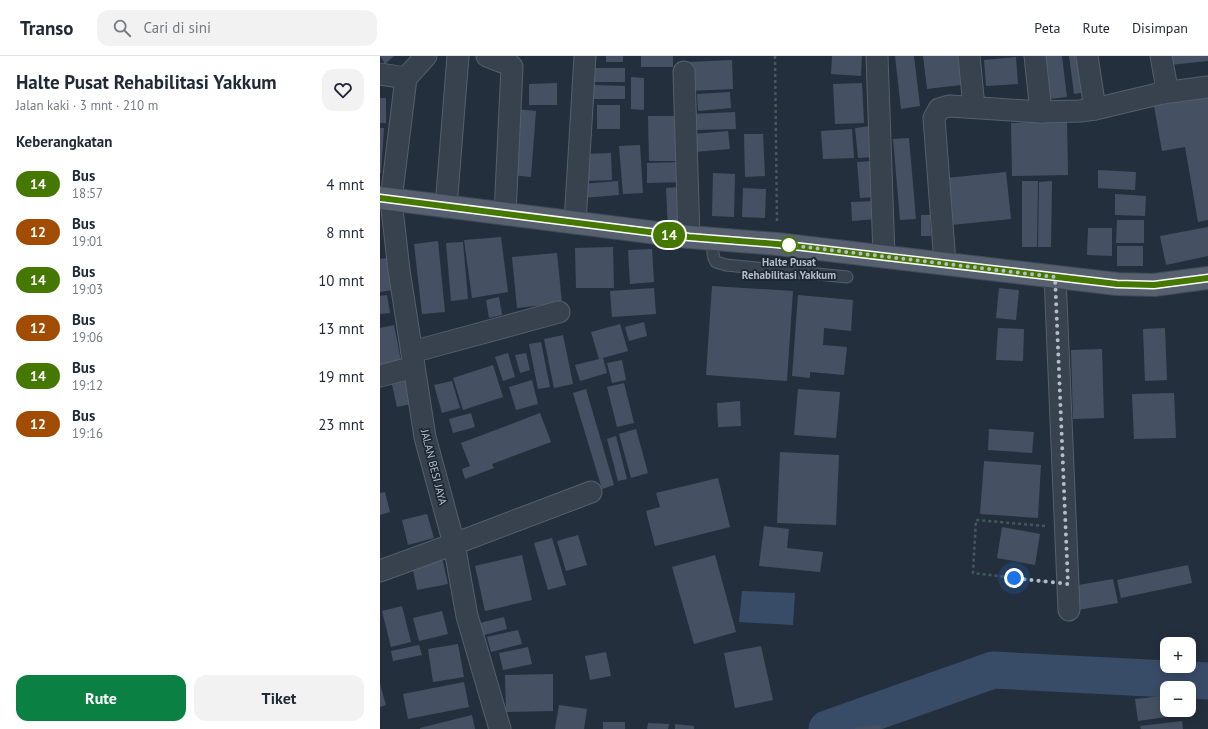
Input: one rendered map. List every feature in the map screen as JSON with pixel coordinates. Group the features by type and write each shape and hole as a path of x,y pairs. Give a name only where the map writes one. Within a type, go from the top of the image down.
{"main road":[{"path":"385,199 689,237 777,244 1117,284 1154,285 1208,278"}],"street":[{"path":"380,74 406,78 426,56"},
{"path":"446,207 458,56"},
{"path":"487,56 510,64 512,67 505,214"},
{"path":"575,223 585,56"},
{"path":"877,56 884,256"},
{"path":"968,56 974,107"},
{"path":"1035,56 1041,112"},
{"path":"1087,56 1095,109"},
{"path":"1161,56 1166,83 1162,93"},
{"path":"684,72 689,237"},
{"name":"JALAN BESI JAYA","path":"406,78 385,199 399,270 425,437 454,544 467,616 500,729"},
{"path":"945,263 934,118 939,109 949,106 1041,112 1095,109 1162,93 1208,87"},
{"path":"1055,277 1069,610"},
{"path":"380,376 413,359 559,312"},
{"path":"380,571 591,492"}],"lane":[{"path":"715,239 712,251 713,257 716,262 726,265 847,277"}],"path":[{"path":"775,56 777,244"},
{"path":"1066,528 976,520 973,573 1068,584"}],"water":[{"path":"742,591 795,593 793,625 739,622"}],"building":[{"path":"380,56 394,56 385,64"},
{"path":"606,56 623,56 623,62 606,62"},
{"path":"641,56 673,56 673,67 641,67"},
{"path":"832,56 862,56 861,76 831,74"},
{"path":"895,56 914,56 920,106 901,109"},
{"path":"923,56 965,56 969,84 927,89"},
{"path":"1044,56 1062,56 1067,97 1049,99"},
{"path":"1069,56 1083,56 1088,92 1074,94"},
{"path":"1169,56 1208,56 1208,61 1170,65"},
{"path":"1016,57 1018,84 986,86 984,60"},
{"path":"732,60 733,89 689,91 688,62"},
{"path":"589,68 625,68 625,82 589,82"},
{"path":"631,77 644,78 644,110 631,109"},
{"path":"557,83 557,105 529,105 529,84"},
{"path":"862,83 864,123 835,124 833,84"},
{"path":"593,85 625,86 625,99 592,99"},
{"path":"730,92 731,108 698,111 697,94"},
{"path":"1208,96 1208,220 1198,222 1185,147 1162,151 1154,106"},
{"path":"380,98 386,98 386,123 380,123"},
{"path":"597,105 620,105 620,129 597,129"},
{"path":"516,109 536,111 531,177 512,175"},
{"path":"735,112 736,129 692,130 692,114"},
{"path":"648,116 676,116 676,161 649,161"},
{"path":"1067,121 1068,175 1012,176 1011,123"},
{"path":"870,126 873,157 858,158 855,128"},
{"path":"380,128 384,128 381,173 380,173"},
{"path":"852,129 854,158 823,159 821,131"},
{"path":"728,131 730,149 694,152 693,134"},
{"path":"744,134 763,134 765,176 745,177"},
{"path":"909,138 916,219 900,220 893,139"},
{"path":"640,145 643,193 623,194 619,146"},
{"path":"611,153 612,180 586,181 585,154"},
{"path":"873,161 876,197 860,198 857,162"},
{"path":"682,162 683,182 647,183 647,163"},
{"path":"1098,170 1136,172 1135,190 1098,188"},
{"path":"1006,172 1011,219 951,225 946,178"},
{"path":"713,173 735,174 734,217 712,216"},
{"path":"618,181 619,195 582,198 581,184"},
{"path":"1022,181 1038,181 1037,247 1022,247"},
{"path":"1052,181 1051,247 1038,247 1039,182"},
{"path":"681,187 682,231 668,231 666,188"},
{"path":"743,188 766,189 765,218 742,217"},
{"path":"1115,194 1146,196 1145,216 1115,215"},
{"path":"876,201 877,219 852,221 851,202"},
{"path":"921,215 930,215 931,236 921,236"},
{"path":"1117,220 1144,220 1144,243 1116,243"},
{"path":"1208,227 1208,256 1166,265 1160,236"},
{"path":"1088,228 1112,228 1112,256 1087,255"},
{"path":"501,237 508,292 472,298 464,240"},
{"path":"438,241 445,312 422,314 414,244"},
{"path":"463,242 468,299 451,301 446,243"},
{"path":"1117,246 1143,246 1143,266 1117,266"},
{"path":"613,247 614,288 576,288 575,248"},
{"path":"652,249 654,282 630,284 628,250"},
{"path":"557,253 562,303 517,308 512,257"},
{"path":"387,258 393,290 380,292 380,259"},
{"path":"712,286 793,291 787,381 706,375"},
{"path":"654,288 656,314 612,317 610,291"},
{"path":"999,288 1019,290 1016,320 996,318"},
{"path":"387,295 390,313 380,314 380,296"},
{"path":"798,295 853,300 851,331 824,328 823,345 847,347 844,375 810,372 810,378 792,376"},
{"path":"499,297 502,315 489,318 486,300"},
{"path":"644,322 647,336 629,341 625,327"},
{"path":"620,324 628,351 603,358 607,373 580,381 575,365 599,359 591,332"},
{"path":"394,325 401,361 380,366 380,328"},
{"path":"998,328 1024,329 1023,361 996,360"},
{"path":"1165,328 1167,380 1145,381 1143,329"},
{"path":"563,335 573,384 554,388 544,339"},
{"path":"541,342 550,387 538,389 529,344"},
{"path":"1102,349 1104,418 1073,419 1071,350"},
{"path":"508,353 515,377 503,381 495,357"},
{"path":"526,353 530,370 520,373 515,355"},
{"path":"622,360 626,380 612,383 607,363"},
{"path":"493,365 503,397 463,410 453,378"},
{"path":"409,376 415,403 397,407 391,380"},
{"path":"532,380 538,404 516,410 509,387"},
{"path":"452,381 460,408 442,413 434,385"},
{"path":"624,383 634,423 617,427 607,387"},
{"path":"586,389 614,485 602,489 573,393"},
{"path":"798,389 840,392 836,438 794,435"},
{"path":"1174,393 1176,438 1134,439 1132,394"},
{"path":"740,401 741,426 718,427 717,403"},
{"path":"471,413 475,427 453,433 449,419"},
{"path":"540,413 551,442 492,464 494,468 465,479 462,469 470,466 461,443"},
{"path":"636,429 648,473 631,478 619,434"},
{"path":"989,429 1034,432 1032,453 988,450"},
{"path":"616,436 627,479 618,481 607,439"},
{"path":"780,452 839,455 836,525 777,523"},
{"path":"984,461 1041,465 1038,518 980,514"},
{"path":"718,478 730,527 655,546 646,511 660,507 656,493"},
{"path":"385,492 390,512 380,515 380,493"},
{"path":"427,514 434,538 408,545 402,520"},
{"path":"764,526 789,529 787,548 823,552 820,572 759,566"},
{"path":"1002,527 1040,534 1035,565 997,558"},
{"path":"578,535 587,565 566,571 557,541"},
{"path":"552,538 566,585 548,590 534,543"},
{"path":"441,553 448,584 417,590 411,560"},
{"path":"522,555 532,600 485,611 475,566"},
{"path":"715,555 736,632 694,644 672,567"},
{"path":"1188,565 1192,583 1121,598 1117,580"},
{"path":"1113,579 1118,603 1078,610 1073,586"},
{"path":"402,606 411,642 391,647 382,611"},
{"path":"442,611 448,634 419,641 413,618"},
{"path":"504,617 507,629 484,635 480,623"},
{"path":"518,630 522,644 491,652 487,637"},
{"path":"458,644 464,677 433,682 428,649"},
{"path":"419,645 422,655 393,661 391,651"},
{"path":"761,646 773,700 735,708 724,653"},
{"path":"528,647 532,664 503,670 499,653"},
{"path":"606,652 611,676 590,680 585,656"},
{"path":"553,674 553,711 506,712 505,675"},
{"path":"464,682 469,707 408,719 403,694"},
{"path":"380,684 386,705 380,707"},
{"path":"1160,696 1160,717 1166,717 1138,721 1135,699"},
{"path":"559,705 587,709 584,729 555,729"},
{"path":"472,715 475,729 420,729 420,728"},
{"path":"1182,721 1183,729 1141,729 1140,726"},
{"path":"603,722 625,722 625,729 603,729"},
{"path":"648,723 669,724 668,729 647,729"},
{"path":"675,724 694,726 694,729 675,729"},
{"path":"880,725 881,729 855,729 855,728"}],"waterway":[{"path":"827,729 993,670 1208,681"}],"bus line":[{"name":"14","path":"380,198 689,237 777,244 1117,284 1154,285 1208,278"}],"place":[{"name":"Halte Pusat Rehabilitasi Yakkum","path":"789,245"}],"route":[{"path":"789,245 1055,277 1068,584 1014,578"}]}
